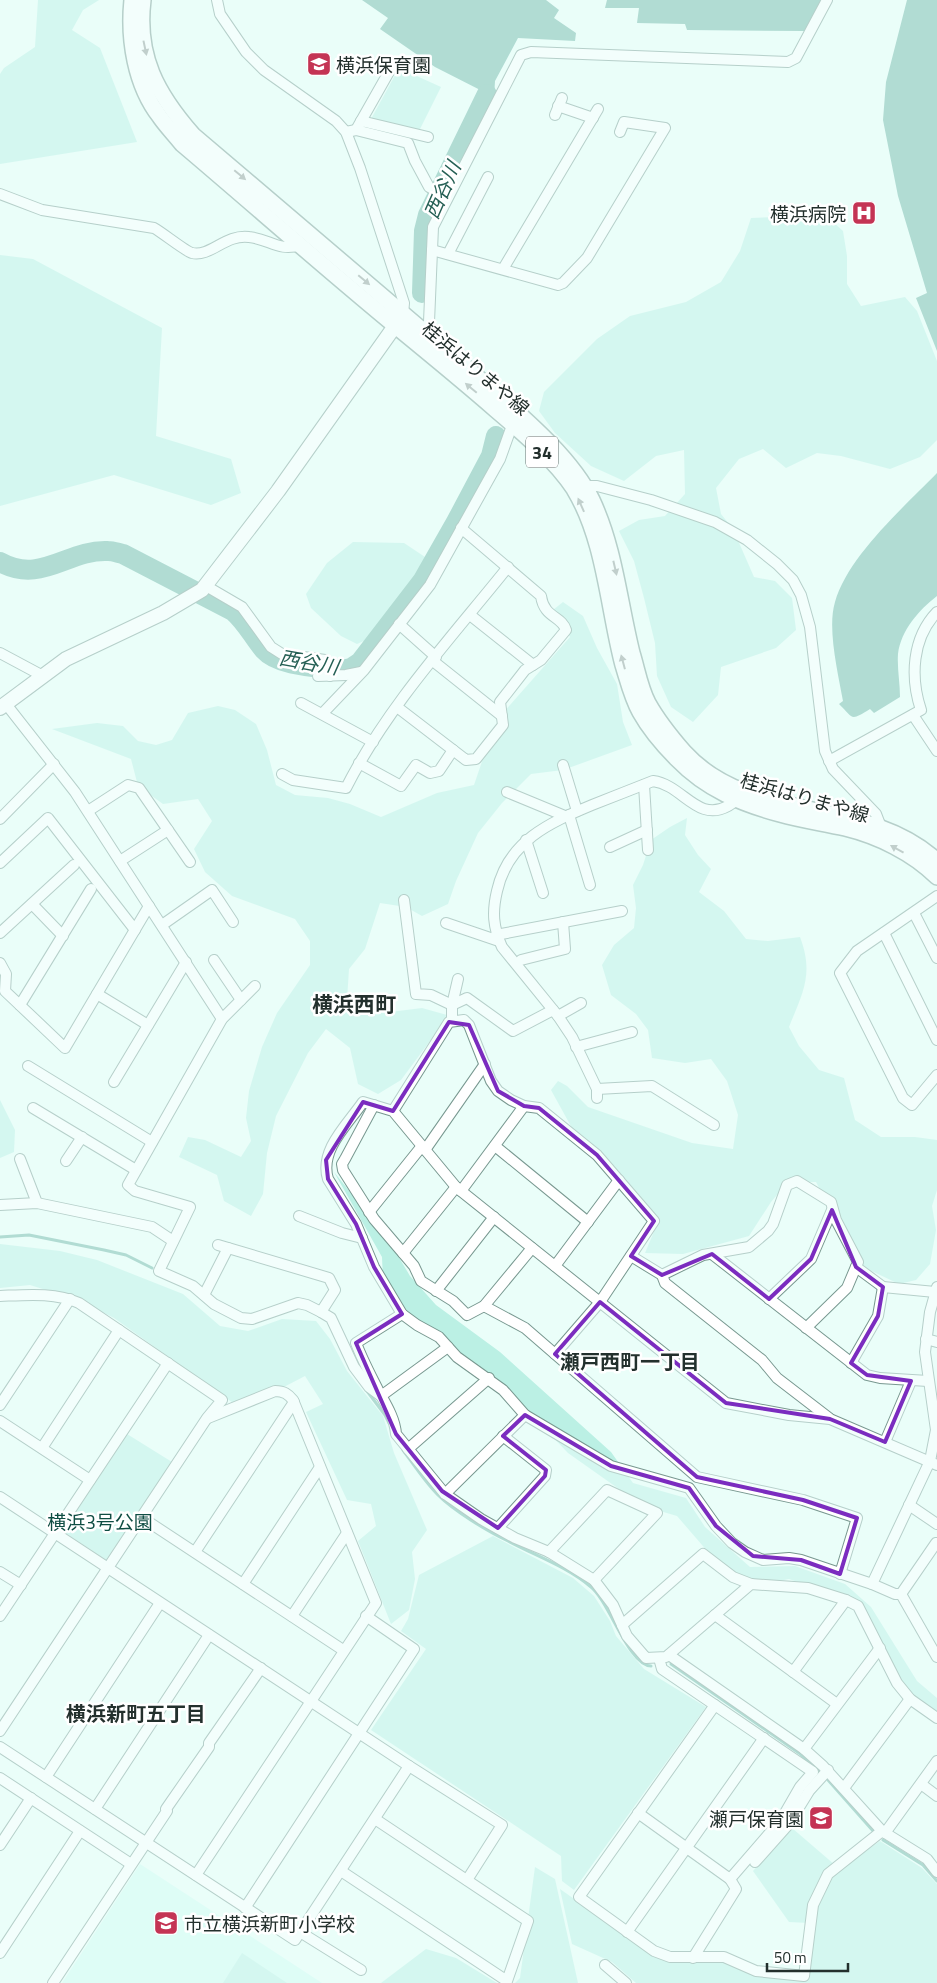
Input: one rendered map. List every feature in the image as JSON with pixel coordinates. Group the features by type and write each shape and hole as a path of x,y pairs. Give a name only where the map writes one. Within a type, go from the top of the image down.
{"main road":[{"name":"桂浜はりまや線","path":"132,0 130,24 136,63 143,88 159,116 182,144 301,246 399,320"},
{"name":"桂浜はりまや線","path":"143,0 141,27 147,58 156,84 171,110 193,135 399,320 515,418 555,449 584,486 606,535 615,565 629,638 639,678 648,702 666,731 686,754 740,796 782,815 848,828 880,840 928,868 937,877"},
{"name":"桂浜はりまや線","path":"515,418 573,488 581,503 596,540 618,647 629,686 639,711 658,739 680,762 718,792 851,818 881,827 908,840 937,861"}],"street":[{"path":"217,0 220,14 252,58 264,70 336,121 408,143 429,187 447,197"},
{"path":"420,338 429,322 433,227 517,59 525,53 788,62 796,58 827,0"},
{"path":"222,1019 88,811 54,764 3,706 66,659 164,613 206,586 278,491 399,320 404,303 360,168 354,128 394,63"},
{"path":"503,270 595,113 558,106"},
{"path":"432,250 558,285 563,283 587,258 665,128 624,122 620,132"},
{"path":"354,128 428,137"},
{"path":"448,254 488,177"},
{"path":"0,194 42,210 154,228 166,234 189,252 202,254 226,240 249,236 289,249 301,246"},
{"path":"322,714 361,672 430,585 500,459 515,418"},
{"path":"584,486 597,486 651,500 715,522 747,540 777,564 793,580 801,595 810,627 825,751 833,769 876,814 881,827"},
{"path":"396,707 466,760 476,759 503,725 500,702 525,670 541,660 566,630 565,626 542,605 541,596 461,528"},
{"path":"282,774 293,780 346,788 359,763 396,707 508,567"},
{"path":"206,586 242,607 270,647 276,652 325,660 330,676"},
{"path":"829,761 921,710 916,692 915,656 924,628 937,612"},
{"path":"470,615 533,665"},
{"path":"399,624 434,659 502,716"},
{"path":"0,653 43,676"},
{"path":"318,676 361,672"},
{"path":"301,703 373,742"},
{"path":"913,715 937,751"},
{"path":"359,763 401,786 416,765 430,773 439,771 452,750"},
{"path":"0,819 54,764"},
{"path":"563,765 570,814 590,885"},
{"path":"714,1124 652,1086 597,1094 576,1047 555,1013 502,947 493,922 494,904 498,884 504,870 517,850 526,840 541,829 570,814 653,781 662,782 683,794 695,806 704,810 722,809 740,796"},
{"path":"88,811 128,785 139,788 190,862"},
{"path":"644,785 648,850"},
{"path":"507,792 570,814"},
{"path":"0,863 48,818 135,930"},
{"path":"120,861 168,830"},
{"path":"610,847 647,830"},
{"path":"526,840 543,893"},
{"path":"0,933 74,865"},
{"path":"20,1005 91,889"},
{"path":"162,925 212,890 233,922"},
{"path":"937,896 857,951 840,973 902,1098 912,1105 937,1075"},
{"path":"404,900 416,994 431,995 452,1005"},
{"path":"32,904 62,936"},
{"path":"0,963 6,974 5,991 65,1048 149,906"},
{"path":"446,923 498,938 563,922 622,911"},
{"path":"914,913 937,958"},
{"path":"521,960 565,949 563,922"},
{"path":"884,933 937,1040"},
{"path":"214,960 241,1000"},
{"path":"114,1082 186,962"},
{"path":"452,1021 452,1005 458,979"},
{"path":"255,986 222,1019 128,1185 136,1191 190,1206 160,1271 193,1286 214,1304 240,1318 252,1319 298,1303 321,1312 331,1318 354,1367 370,1388 381,1396"},
{"path":"97,994 148,1025"},
{"path":"452,1005 467,998 513,1030 581,1003"},
{"path":"393,1111 449,1022 464,1020 469,1025 491,1081 498,1091 524,1106 539,1108 597,1155 654,1221 600,1302 555,1354"},
{"path":"576,1047 632,1032"},
{"path":"369,1212 424,1148 484,1064"},
{"path":"28,1066 152,1142"},
{"path":"830,1419 789,1415 726,1403 459,1189 393,1111 364,1102 330,1149 326,1160 328,1179 356,1224 374,1267 402,1314 439,1337 457,1357 489,1378 503,1390 525,1415 611,1466 689,1488 716,1526 732,1543 745,1552 763,1560 790,1558 801,1560 872,1584 895,1594 902,1594"},
{"path":"374,1105 342,1164 369,1212 414,1266 421,1281 453,1301 467,1316 484,1306 532,1248"},
{"path":"403,1253 495,1146 524,1106"},
{"path":"33,1108 136,1170"},
{"path":"66,1161 82,1137"},
{"path":"495,1146 588,1222"},
{"path":"20,1158 37,1202"},
{"path":"554,1266 619,1180"},
{"path":"662,1275 703,1255 745,1249 774,1224 787,1185 797,1181 831,1202 832,1210 858,1262 847,1288 806,1328"},
{"path":"0,1205 37,1202 152,1227 173,1241"},
{"path":"769,1299 811,1259 832,1210"},
{"path":"299,1216 342,1233 362,1238"},
{"path":"436,1291 494,1217"},
{"path":"204,1295 223,1247 329,1278 335,1290 321,1312"},
{"path":"712,1254 867,1375 928,1382"},
{"path":"631,1256 662,1275 664,1283 762,1360 777,1378 830,1419 934,1463"},
{"path":"856,1267 883,1287 936,1290 925,1352 928,1382 935,1408 934,1463 909,1505 872,1584"},
{"path":"852,1363 878,1316 883,1287"},
{"path":"0,1731 207,1418 222,1400 70,1299 19,1295 1,1297"},
{"path":"0,1405 70,1299"},
{"path":"484,1306 525,1328 697,1477 804,1500 857,1518 840,1574"},
{"path":"402,1314 356,1343 396,1427 396,1434 445,1494 515,1538 549,1552 594,1580 613,1605 627,1636 646,1658 659,1658 669,1655 751,1584"},
{"path":"42,1448 119,1330"},
{"path":"926,1339 937,1342"},
{"path":"381,1396 448,1347"},
{"path":"0,1616 168,1363"},
{"path":"408,1449 489,1378"},
{"path":"885,1442 911,1381"},
{"path":"196,1875 376,1603 294,1402 286,1393 275,1391 207,1418"},
{"path":"195,1552 294,1402"},
{"path":"445,1494 525,1415"},
{"path":"0,1421 90,1480"},
{"path":"498,1528 545,1476 546,1470 503,1436"},
{"path":"243,1584 320,1466"},
{"path":"689,1488 697,1477"},
{"path":"549,1552 607,1490 657,1513 594,1580"},
{"path":"0,1497 502,1825 467,1880"},
{"path":"909,1505 937,1524"},
{"path":"141,1517 344,1650"},
{"path":"292,1616 347,1533"},
{"path":"902,1594 936,1543 937,1545"},
{"path":"622,1625 704,1554 733,1577 751,1584 808,1588 846,1600 858,1606 897,1683 910,1699 937,1718"},
{"path":"0,1572 20,1585"},
{"path":"902,1594 937,1658"},
{"path":"793,1672 846,1600"},
{"path":"46,1777 160,1602"},
{"path":"715,1615 837,1704"},
{"path":"245,1908 414,1649 366,1616"},
{"path":"95,1809 209,1635"},
{"path":"804,1749 880,1648"},
{"path":"669,1655 804,1749 828,1770 884,1832 927,1859 937,1872"},
{"path":"659,1658 662,1669 813,1772 800,1787 781,1820 730,1879"},
{"path":"53,1983 167,1811 166,1809 177,1792 179,1792 230,1711 234,1709 261,1668"},
{"path":"844,1788 910,1699"},
{"path":"715,1705 579,1897 654,1951 670,1957 724,1957 756,1971 804,1976 813,1905 828,1874 884,1832 937,1761"},
{"path":"627,1932 764,1738"},
{"path":"0,1746 295,1940 409,1766"},
{"path":"755,1862 788,1825 809,1792 828,1770"},
{"path":"0,1778 131,1864"},
{"path":"920,1784 937,1796"},
{"path":"0,1845 31,1798"},
{"path":"638,1813 730,1879 736,1889 693,1958"},
{"path":"341,1871 507,1981 528,1921 375,1819"},
{"path":"0,1953 80,1830"},
{"path":"300,1932 361,1970"},
{"path":"605,1965 626,1983"}],"highlighted area":[{"path":"449,1022 469,1025 498,1091 524,1106 539,1108 597,1155 654,1221 631,1256 662,1275 712,1254 769,1299 811,1259 832,1210 856,1267 883,1287 878,1316 851,1363 867,1375 911,1381 885,1442 830,1419 726,1403 600,1302 555,1354 697,1477 803,1500 857,1518 840,1574 801,1560 753,1556 716,1526 689,1488 611,1466 525,1415 503,1436 546,1470 545,1476 498,1528 442,1491 396,1434 356,1343 402,1314 374,1267 356,1224 328,1179 326,1160 363,1102 393,1111"}],"shaded area":[{"path":"362,0 546,0 559,10 554,18 576,33 575,41 518,38 495,81 494,97 435,67 380,29 388,18"},
{"path":"607,0 826,0 804,31 687,30 685,24 637,23 639,8 605,8"},
{"path":"907,0 937,0 937,351 916,298 927,293 898,196 883,120 886,82"},
{"path":"937,473 937,596 912,621 900,645 898,665 900,697 874,713 870,709 858,716 852,717 839,704 843,701 833,637 832,624 835,602 852,567 864,550"},
{"name":"市立横浜新町小学校","path":"140,1864 322,1983 62,1983"}],"green space":[{"path":"38,0 99,0 83,10 72,30 100,48 137,142 0,164 0,74 4,68 35,47"},
{"path":"399,68 441,87 419,131 371,119"},
{"path":"821,211 843,231 847,256 847,284 861,306 905,297 917,311 937,361 937,440 920,457 890,469 841,456 817,453 786,468 763,449 739,459 716,488 721,514 733,529 754,577 775,581 792,598 796,630 776,648 721,667 718,695 693,722 671,707 657,676 655,643 644,598 634,561 619,531 639,520 665,516 685,494 684,450 656,456 624,481 591,466 555,433 539,411 544,392 597,339 630,316 686,302 721,282 740,251 751,218 778,217"},
{"path":"0,255 33,259 162,328 156,436 231,459 241,493 211,505 114,475 0,506"},
{"path":"353,542 404,543 428,559 419,583 375,636 357,644 341,636 311,608 306,594 327,563"},
{"path":"563,602 583,616 597,648 617,684 623,722 632,745 563,770 531,774 502,803 478,833 456,881 448,904 422,916 406,907 380,903 365,949 349,969 347,1000 371,1012 422,1008 447,1015 401,1080 378,1094 358,1084 350,1048 326,1029 308,1053 276,1116 267,1153 263,1194 251,1216 224,1201 217,1175 179,1157 188,1137 205,1140 241,1157 251,1141 246,1118 249,1091 262,1047 277,1013 310,965 310,941 295,919 232,896 205,872 194,849 212,821 198,799 163,804 138,786 131,759 52,729 97,723 123,726 138,741 156,745 172,740 188,713 218,706 235,710 256,724 267,750 276,785 295,795 328,798 350,804 381,817 437,793 474,785 490,738 503,713 570,637 553,610"},
{"path":"687,818 685,835 698,855 711,869 699,892 724,911 746,939 768,941 800,937 806,962 805,983 789,1027 799,1046 819,1070 844,1078 855,1120 881,1137 915,1137 937,1140 937,1190 932,1206 936,1230 930,1264 916,1280 899,1284 859,1265 839,1237 831,1211 816,1182 788,1182 771,1202 749,1236 683,1254 645,1253 658,1222 647,1204 601,1151 578,1139 551,1090 558,1081 567,1086 588,1107 692,1143 733,1149 738,1115 727,1081 711,1059 685,1063 652,1058 648,1030 636,1014 611,995 602,965 614,945 634,928 636,908 633,885 643,865 651,840"},
{"path":"0,1100 15,1130 14,1152 0,1158"},
{"path":"334,1172 388,1239 410,1276 436,1305 500,1352 611,1452 633,1483 686,1498 705,1527 750,1567 795,1566 845,1584 871,1607 917,1681 937,1698 937,1722 901,1681 864,1621 844,1598 789,1579 750,1587 715,1560 677,1516 643,1506 568,1453 525,1408 448,1342 400,1307 383,1280 382,1257"},
{"path":"0,1244 60,1251 97,1260 183,1294 220,1326 248,1331 282,1319 316,1321 330,1339 347,1371 383,1416 394,1453 427,1530 412,1552 415,1579 409,1610 391,1624 358,1541 376,1526 371,1504 347,1500 306,1412 323,1404 305,1376 280,1389 236,1405 114,1318 81,1301 30,1285 0,1288"},
{"name":"横浜3号公園","path":"127,1434 172,1462 106,1560 61,1530"},
{"path":"493,1536 573,1578 594,1596 610,1621 616,1636 644,1669 706,1707 574,1890 562,1881 561,1856 371,1730 426,1649 401,1631 408,1619 419,1575"},
{"path":"792,1828 835,1865 809,1923 789,1922 753,1871"},
{"path":"880,1841 922,1868 937,1884 937,1983 636,1983 612,1962 572,1944 560,1889 652,1954 724,1959 807,1979 814,1906 829,1876"},
{"path":"535,1867 555,1879 578,1983 515,1983 520,1978"},
{"path":"426,1949 456,1958 497,1983 381,1983"},
{"path":"242,1953 287,1983 223,1983"}],"waterway":[{"name":"西谷川","path":"422,293 424,231 428,215 487,94"},
{"name":"西谷川","path":"0,562 15,568 29,570 42,568 94,552 110,551 123,554 233,611 271,656 300,665 341,670 351,668 360,662 423,580 491,456 496,436"},
{"path":"0,1237 29,1235 104,1250 126,1255 152,1268"},
{"path":"367,1391 389,1423"},
{"path":"403,1450 433,1490 453,1508 490,1532 551,1562 591,1587 598,1594 635,1656 643,1663 651,1666"},
{"path":"671,1664 799,1753 820,1772"},
{"path":"828,1780 874,1832"},
{"path":"883,1840 923,1865 937,1881"}],"place":[{"name":"横浜保育園","path":"319,64"},
{"name":"横浜病院","path":"864,213"},
{"name":"瀬戸保育園","path":"821,1818"},
{"name":"市立横浜新町小学校","path":"166,1923"}],"district":[{"name":"横浜西町","path":"354,1004"},
{"name":"瀬戸西町一丁目","path":"630,1361"},
{"name":"横浜新町五丁目","path":"136,1713"}]}
